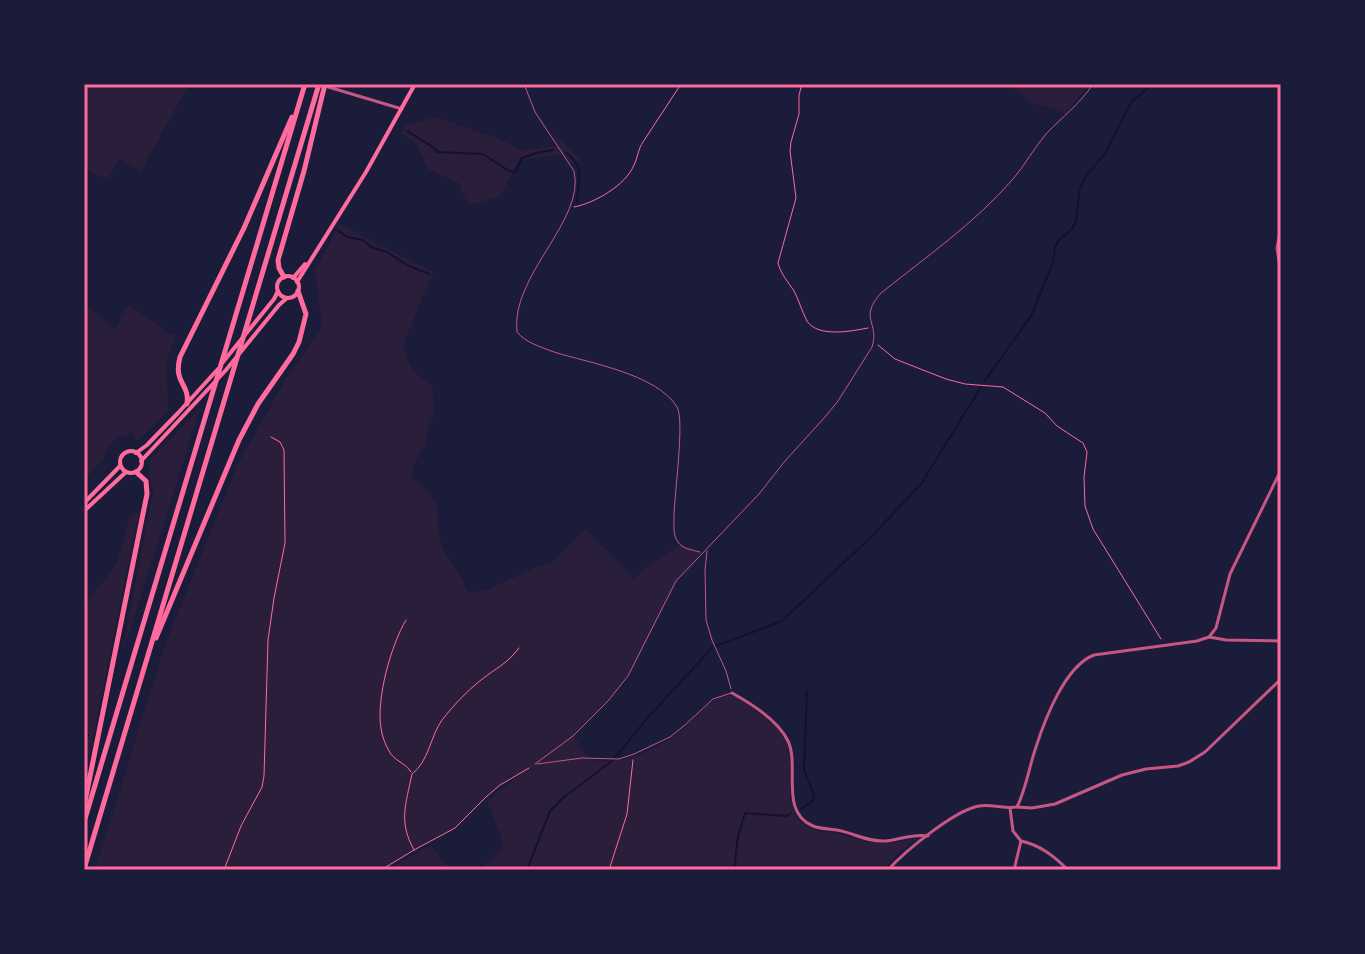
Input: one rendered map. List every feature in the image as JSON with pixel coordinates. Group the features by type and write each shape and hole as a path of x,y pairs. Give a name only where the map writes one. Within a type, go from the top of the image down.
{"highway":[{"path":"284,277 278,260 304,171 321,84"},
{"path":"84,869 321,84"},
{"path":"84,822 304,87"},
{"path":"187,404 187,393 178,375 180,357 238,241 304,87"},
{"path":"145,665 239,440 299,342 306,314 298,291"},
{"path":"84,806 147,494 146,481 136,472"}],"main road":[{"path":"295,280 366,172 415,84"},
{"path":"287,298 281,296 277,284 284,277 295,280"},
{"path":"84,511 126,472 136,472 141,461 226,370 279,305 298,291 295,280"},
{"path":"84,503 120,466 124,454 136,453 147,445 187,404 255,324 278,291"},
{"path":"136,453 141,461"},
{"path":"120,466 126,472"}],"street":[{"path":"321,84 402,109"},
{"path":"1281,227 1277,248 1281,273"},
{"path":"1209,637 1219,621 1230,574 1281,470"},
{"path":"1017,807 1046,720 1064,684 1076,666 1087,658 1209,637 1281,641"},
{"path":"888,870 906,852 968,809 987,805 1032,808 1055,804 1133,771 1189,762 1205,752 1281,679"},
{"path":"732,693 761,711 785,736 792,754 795,807 812,826 841,831 865,840 893,841 928,836"},
{"path":"1010,808 1013,831 1021,841 1034,843 1068,870"},
{"path":"1014,870 1021,841"}],"lane":[{"path":"524,84 535,112 574,171 576,182 571,207 527,285 518,314 517,332 540,347 636,376 676,405 681,422 674,500 675,535 683,547 702,552"},
{"path":"535,764 573,736 608,701 628,676 676,581 759,494 825,417 855,375 874,341 869,313 881,293 983,209 1093,84"},
{"path":"535,764 582,758 619,759 634,754 670,737 713,699 732,693 706,620 706,549"}],"path":[{"path":"571,207 579,207 598,198 628,175 641,145 681,84"},
{"path":"802,84 790,151 796,198 778,263 780,270 812,327 836,332 872,326"},
{"path":"874,341 895,359 946,379 1003,387 1045,413 1057,426 1083,443 1087,452 1085,506 1093,529 1164,645"},
{"path":"224,870 241,826 262,787 264,776 268,640 285,543 284,450 280,442 271,437"},
{"path":"406,620 396,640 384,683 380,725 392,756 410,767 412,774 403,821 414,850"},
{"path":"412,774 425,759 434,735 447,714 519,648"},
{"path":"609,870 627,814 634,754"},
{"path":"381,870 455,828 500,785 535,764"}],"shaded area":[{"path":"84,84 189,84 141,171 119,158 108,179 84,169"},
{"path":"1007,84 1090,84 1065,113 1035,104"},
{"path":"436,117 500,139 521,150 558,146 552,132 581,160 574,165 563,154 519,160 500,197 468,205 459,183 428,169 416,143 402,134 403,125"},
{"path":"339,224 433,272 403,345 412,368 432,384 434,414 412,477 437,502 442,547 469,592 484,591 552,563 586,529 634,579 650,564 681,545 702,552 676,582 628,676 574,736 589,760 616,761 644,753 680,732 719,697 734,696 770,722 785,739 789,750 794,810 810,828 878,843 917,838 883,870 480,870 503,848 487,802 520,774 511,776 455,828 381,870 95,870 165,645 237,466 287,377 322,328 315,271"},
{"path":"84,302 114,330 129,305 166,333 176,334 167,360 168,412 137,441 132,433 116,439 84,480"},
{"path":"200,408 123,647 153,492 149,477 150,460"},
{"path":"139,512 84,783 84,610 89,598 111,573 117,561 129,516"},
{"path":"430,845 450,870 388,870"}],"waterway":[{"path":"984,382 1031,316 1053,263 1055,247 1076,222 1080,188 1085,178 1105,153 1132,101 1153,84"},
{"path":"407,131 438,152 483,154 515,172 522,158 553,150"},
{"path":"566,153 579,170 577,203"},
{"path":"338,230 429,274"},
{"path":"1281,240 1281,260"},
{"path":"716,646 782,621 872,536 921,484 981,387"},
{"path":"615,757 712,648"},
{"path":"801,809 813,801 814,795 804,770 807,691"},
{"path":"84,734 88,735"},
{"path":"527,870 550,811 612,761"},
{"path":"734,870 738,836 745,813 786,816 791,813"}]}
